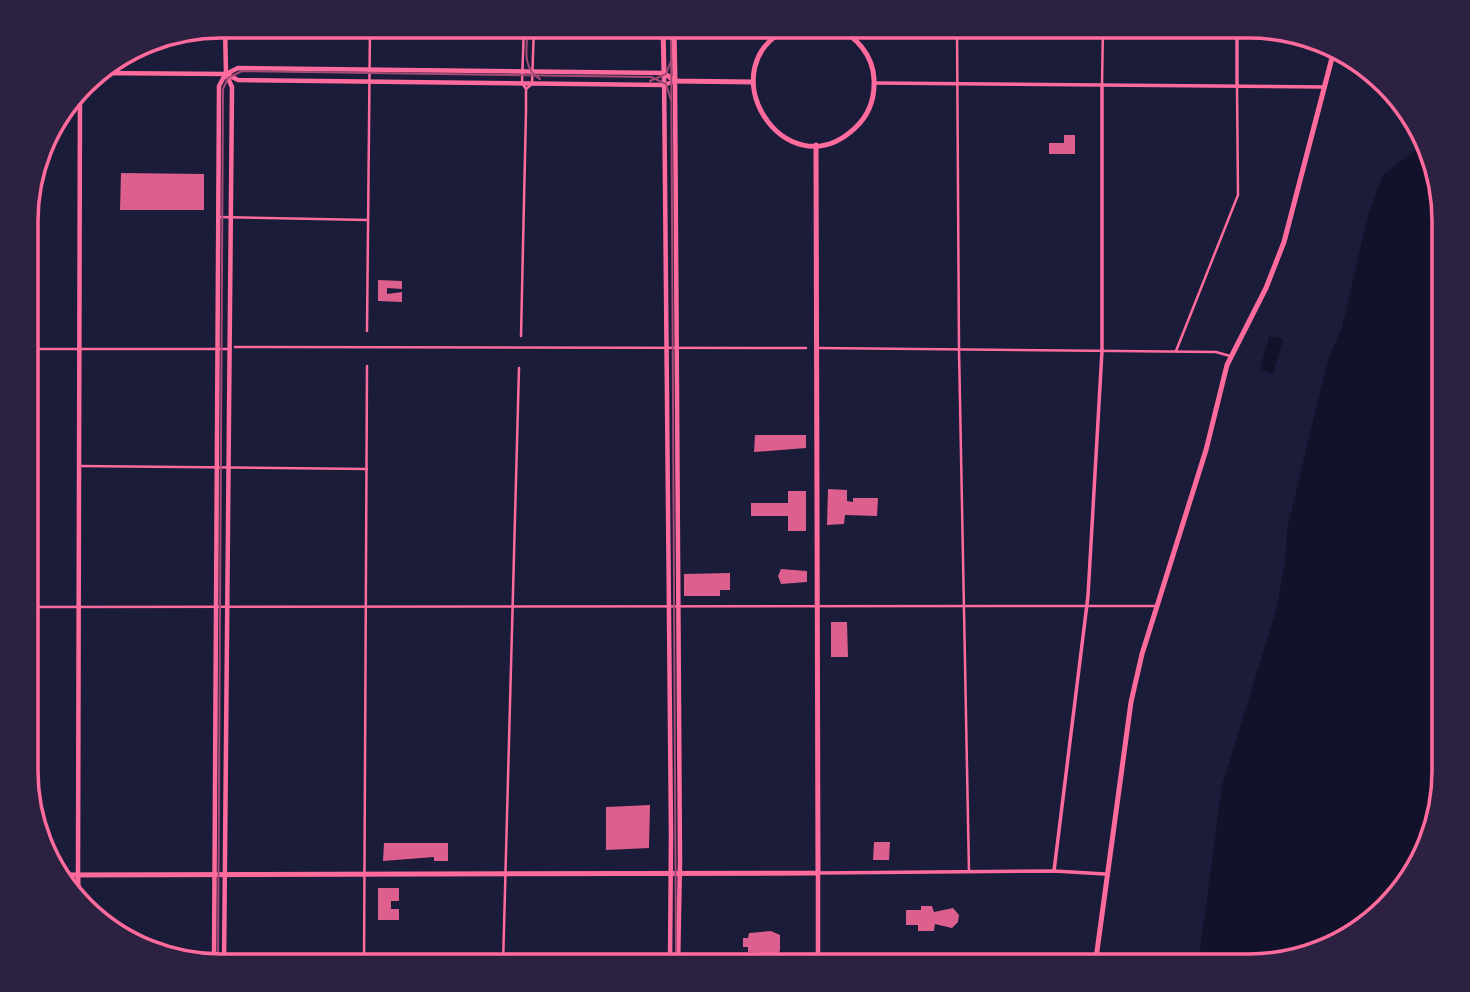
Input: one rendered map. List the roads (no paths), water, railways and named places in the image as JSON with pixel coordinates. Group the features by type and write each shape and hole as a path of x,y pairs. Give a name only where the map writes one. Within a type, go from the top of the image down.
{"main road":[{"path":"774,38 763,50 756,64 753,82 758,107 771,128 796,142 816,145 836,140 857,127 870,107 874,83 871,64 863,48 853,38"},
{"path":"224,954 232,348 232,87 226,74 225,39"},
{"path":"663,39 670,954"},
{"path":"674,39 680,873 678,954"},
{"path":"1096,953 1105,874 1131,702 1231,356 1279,258 1332,59"},
{"path":"214,953 219,607 219,86 226,74 238,68 664,73 675,80"},
{"path":"114,73 226,74 238,80 664,85 675,80 753,82"},
{"path":"78,884 80,106"},
{"path":"816,145 814,348 818,953"},
{"path":"71,875 818,873"}],"street":[{"path":"957,38 959,349 969,872"},
{"path":"1054,871 1087,605 1102,351 1101,38"},
{"path":"1176,352 1238,195 1237,38"},
{"path":"368,331 369,39"},
{"path":"521,337 526,89 522,83 523,39"},
{"path":"526,89 532,84 533,39"},
{"path":"874,83 1325,87"},
{"path":"218,217 368,220"},
{"path":"38,349 806,348"},
{"path":"814,348 1216,352 1231,356"},
{"path":"364,954 367,366"},
{"path":"503,954 519,368"},
{"path":"79,466 367,469"},
{"path":"38,607 1157,606"},
{"path":"818,873 1054,871 1105,874"}],"tram line":[{"path":"527,39 528,63 534,75 540,79"},
{"path":"671,39 676,954"},
{"path":"650,81 666,74 671,61"},
{"path":"218,954 223,89 228,78 242,71 651,77 666,84 671,100"}]}
